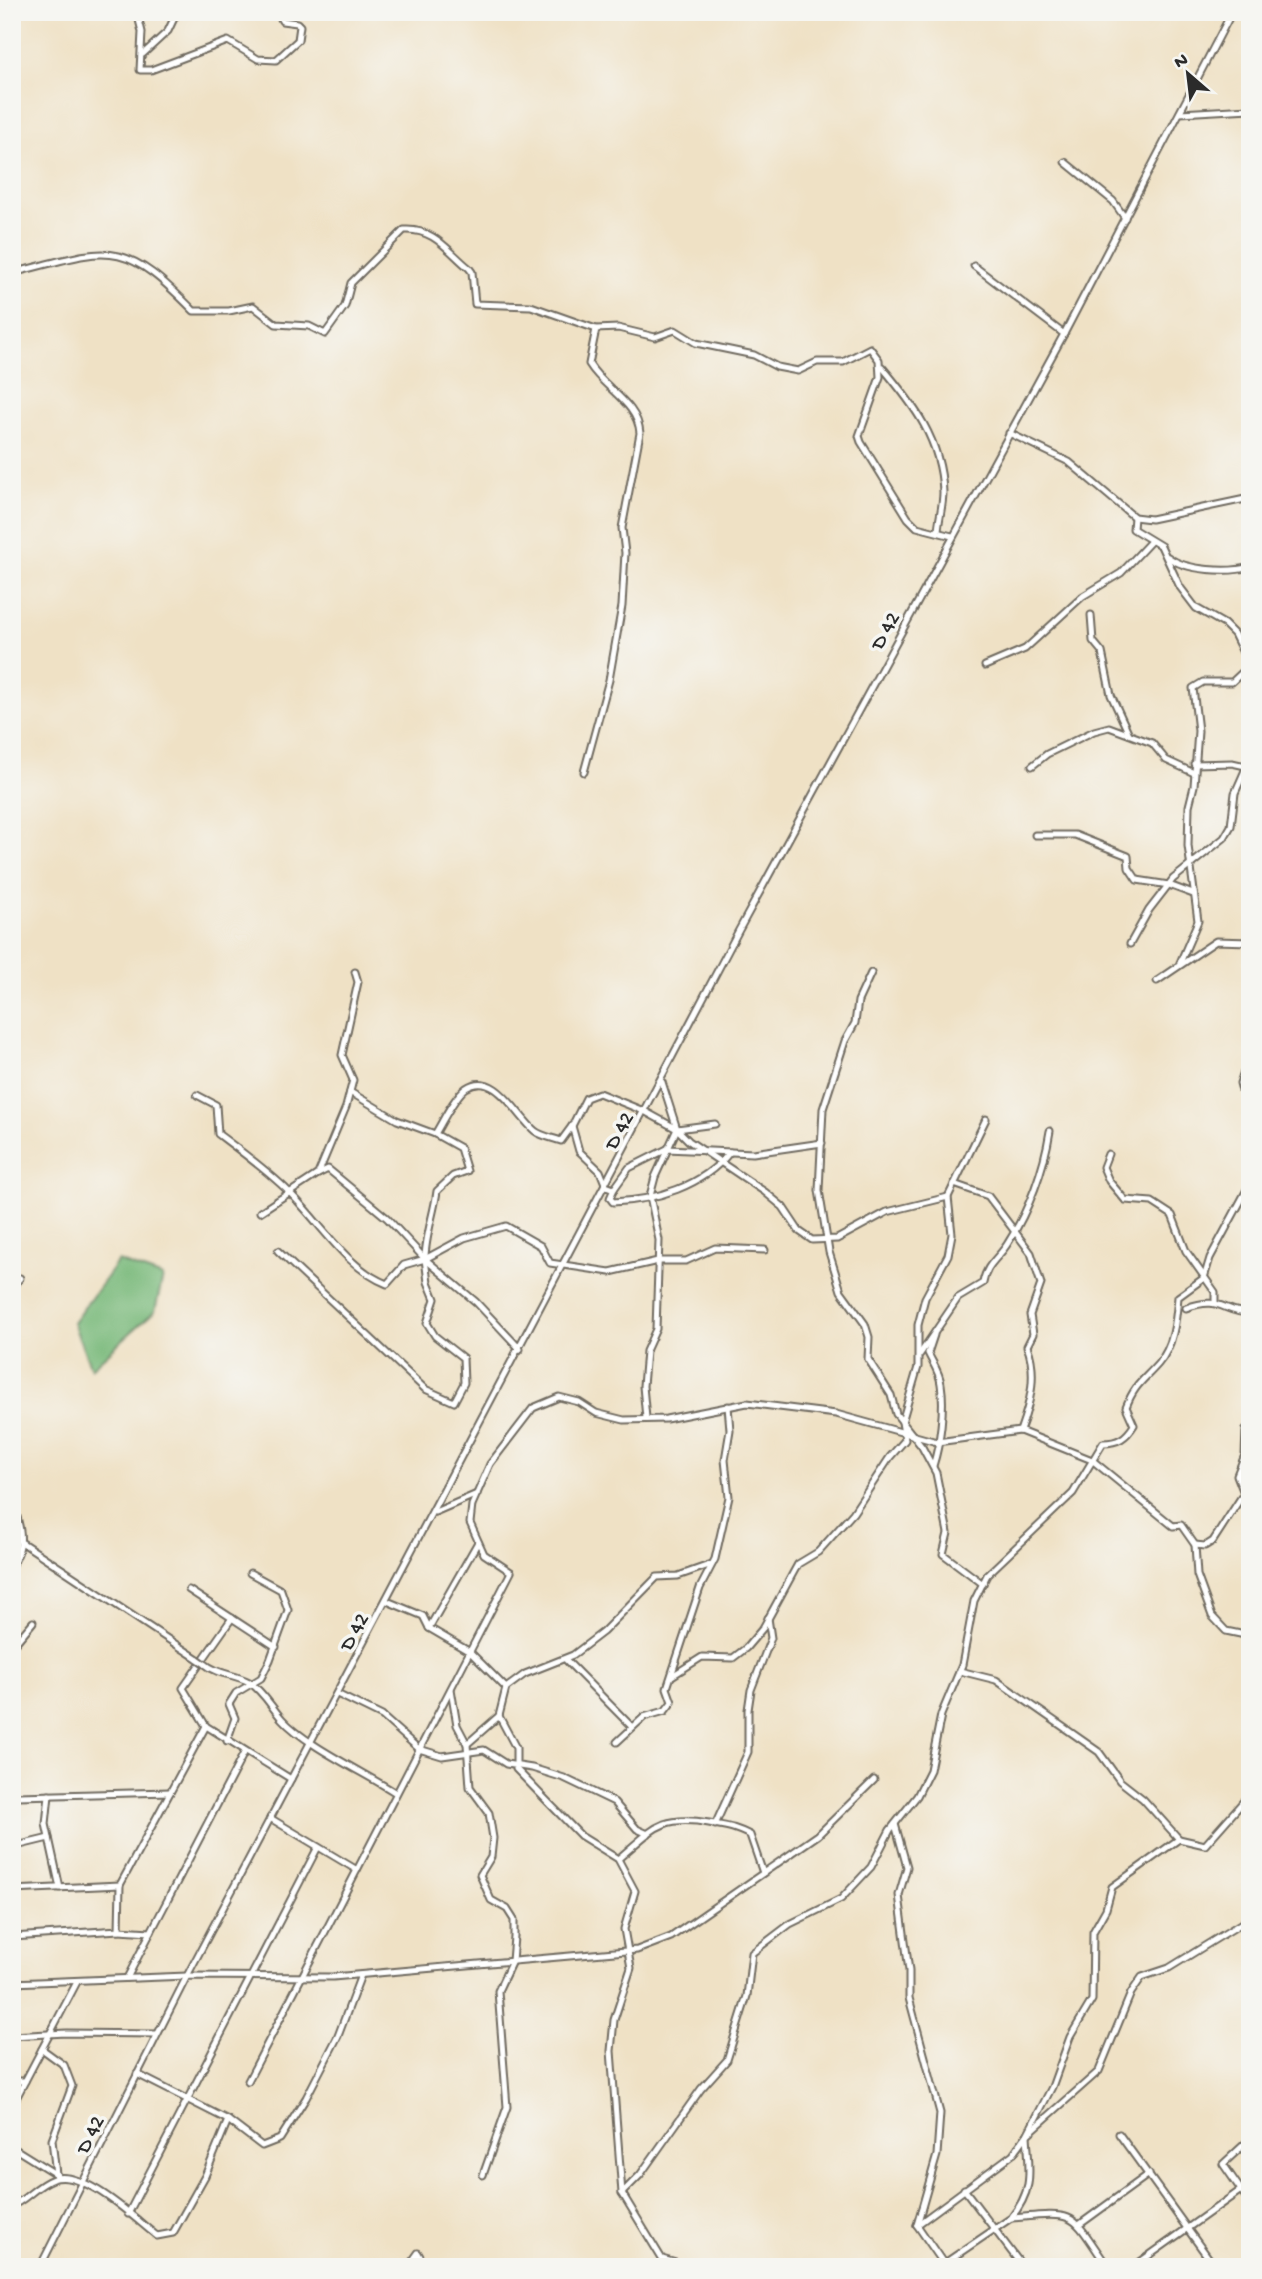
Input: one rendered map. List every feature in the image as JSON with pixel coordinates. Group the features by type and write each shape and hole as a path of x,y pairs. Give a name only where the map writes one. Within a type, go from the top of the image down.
{"street":[{"path":"137,12 142,32 143,54"},
{"path":"177,12 168,31 143,54 138,66 140,70 151,70 228,41 258,59 276,61 298,40 300,26 282,21 278,12"},
{"name":"D 42","path":"40,2267 187,1976 662,1081 739,930 1064,334 1232,12"},
{"path":"1180,113 1250,109"},
{"path":"1065,162 1113,201 1125,218"},
{"path":"12,273 88,253 123,255 146,267 194,311 253,306 276,324 309,326 326,334 345,306 351,283 404,230 416,230 443,241 472,272 475,304 531,306 596,329 618,328 655,337 675,330 696,343 754,355 777,367 798,371 817,362 843,362 856,357 868,347 906,396 936,446 943,491 938,531"},
{"path":"974,266 1064,334"},
{"path":"584,772 609,680 622,607 625,554 622,528 640,433 639,420 633,410 614,394 589,364 596,329"},
{"path":"881,366 878,389 869,402 859,436 861,442 917,527 951,537"},
{"path":"1009,433 1069,462 1134,517 1151,519 1250,498"},
{"path":"1134,517 1133,529 1161,546 1168,557 1173,578 1196,608 1224,624 1234,634 1247,655 1250,666 1232,682 1203,682 1193,688 1198,732 1194,764 1195,786 1189,806 1189,865 1198,921 1178,965"},
{"path":"985,666 1007,659 1025,649 1083,596 1121,573 1151,541"},
{"path":"1168,557 1184,565 1219,571 1250,568"},
{"path":"1091,615 1093,640 1102,652 1111,695 1129,734"},
{"path":"1032,766 1047,754 1102,727 1117,728 1152,743 1166,760 1194,773"},
{"path":"1130,944 1149,910 1169,885 1189,865 1224,838 1231,827 1235,793 1250,758"},
{"path":"1194,764 1232,763 1248,766"},
{"path":"1035,835 1075,835 1093,840 1097,846 1120,850 1128,856 1129,869 1137,880 1169,885 1193,894"},
{"path":"1157,981 1216,941 1250,943"},
{"path":"318,1174 353,1080 342,1055 358,982 355,972"},
{"path":"871,973 858,1001 855,1023 845,1041 825,1098 821,1119 819,1190 826,1240 841,1291 865,1324 869,1338 868,1359 891,1395 896,1414 933,1466 948,1533 943,1554 983,1584"},
{"path":"1250,1054 1240,1083 1250,1121"},
{"path":"646,1419 643,1386 646,1351 656,1329 659,1240 650,1196 677,1129 662,1081"},
{"path":"435,1134 465,1089 478,1084 489,1084 522,1113 536,1132 561,1141 586,1098 599,1094 646,1111 677,1129 783,1207 799,1231 812,1240 846,1235 887,1212 948,1197"},
{"path":"278,1251 425,1389 454,1402 464,1383 463,1358 435,1336 427,1323 435,1299 428,1282 425,1247 433,1222 437,1191 453,1176 467,1171 460,1148 435,1134 397,1121 350,1092"},
{"path":"197,1095 216,1105 218,1134 290,1192 331,1239 374,1279 387,1284 404,1265 425,1259 464,1238 506,1226 541,1246 550,1263 610,1272 658,1261 685,1261 715,1248 765,1250"},
{"path":"672,1676 702,1657 733,1658 746,1648 768,1618 798,1563 818,1552 853,1513 890,1457 905,1440 902,1422 918,1357 918,1325 925,1298 948,1255 952,1234 948,1197 986,1119"},
{"path":"677,1129 715,1124"},
{"path":"572,1126 579,1151 600,1171 606,1185 614,1189"},
{"path":"918,1357 958,1298 982,1283 985,1269 1007,1245 1033,1196 1050,1131"},
{"path":"730,1152 723,1161 686,1186 650,1196 610,1201 614,1189 629,1168 667,1149 753,1153 822,1143"},
{"path":"1108,1154 1103,1167 1118,1194 1133,1202 1152,1202 1171,1215 1185,1251 1215,1292 1215,1303"},
{"path":"260,1212 328,1169 387,1218 425,1259 476,1301 520,1349"},
{"path":"954,1184 988,1196 1031,1253 1041,1284 1030,1315 1033,1334 1027,1346 1032,1359 1030,1379 1033,1395 1020,1432"},
{"path":"622,2193 640,2175 701,2089 727,2060 747,1996 752,1953 790,1924 841,1899 871,1867 895,1824 905,1814 930,1770 941,1715 960,1671 974,1601 987,1575 1073,1493 1103,1443 1120,1440 1134,1425 1126,1407 1133,1388 1159,1363 1176,1325 1178,1297 1203,1278 1210,1258 1250,1184"},
{"path":"12,1287 20,1278"},
{"path":"1186,1307 1205,1301 1239,1313 1250,1313"},
{"path":"933,1466 938,1449 941,1382 928,1353 936,1330"},
{"path":"248,2081 511,1572 484,1554 470,1523 477,1494 490,1464 533,1408 546,1400 559,1396 579,1402 596,1413 624,1420 666,1419 728,1406 772,1405 836,1414 937,1442 1020,1432 1091,1460 1156,1515 1172,1526 1181,1525 1195,1545 1197,1575 1212,1616 1226,1631 1250,1636"},
{"path":"617,1742 644,1717 665,1711 673,1702 667,1688 699,1588 712,1564 729,1497 725,1460 730,1430 728,1406"},
{"path":"1195,1545 1205,1546 1213,1541 1244,1493 1237,1475 1245,1455 1246,1429 1250,1428"},
{"path":"433,1513 477,1494"},
{"path":"12,1501 22,1531 17,1558 12,1564"},
{"path":"12,1536 211,1669 250,1682 275,1707 282,1719 312,1741 396,1793"},
{"path":"429,1628 478,1542"},
{"path":"467,1744 499,1716 506,1688 525,1674 566,1660 603,1632 657,1577 678,1576 712,1564"},
{"path":"227,1741 235,1718 229,1704 236,1693 250,1682 261,1678 288,1610 281,1590 250,1573"},
{"path":"189,1590 275,1647"},
{"path":"387,1601 423,1616 429,1628 470,1652 506,1688"},
{"path":"232,1618 183,1688 206,1726 244,1753 291,1779"},
{"path":"715,1825 748,1752 751,1689 771,1638 768,1618"},
{"path":"12,1647 33,1622"},
{"path":"566,1660 632,1727"},
{"path":"960,1671 996,1680 1099,1752 1120,1781 1143,1799 1179,1839 1205,1845 1250,1794"},
{"path":"451,1689 457,1725 467,1744 470,1787 489,1813 493,1838 491,1857 480,1875 491,1900 507,1909 514,1920 512,1961 498,1991 507,2107 483,2175"},
{"path":"337,1694 382,1716 419,1749 442,1756 484,1750 506,1764 564,1778 614,1802 637,1829 648,1834"},
{"path":"499,1716 516,1748 516,1769 580,1836 618,1859 635,1891 624,1929 631,1968 614,2020 611,2051 622,2193 662,2259 676,2263 674,2267"},
{"path":"119,1930 120,1885 206,1726"},
{"path":"127,1978 244,1753"},
{"path":"12,1983 187,1976 303,1978 360,1975 648,1947 671,1937 818,1835 874,1780"},
{"path":"12,1803 18,1796 170,1793"},
{"path":"50,1795 47,1824 60,1888"},
{"path":"270,1818 357,1870"},
{"path":"618,1859 648,1834 673,1819 730,1825 750,1835 763,1873"},
{"path":"895,1824 907,1867 899,1895 909,1971 909,1998 940,2113 937,2155 917,2225 943,2266 1011,2218 1031,2185 1027,2135"},
{"path":"12,1847 49,1838"},
{"path":"917,2225 1013,2154 1027,2135 1052,2087 1070,2037 1092,2000 1093,1932 1107,1909 1112,1887 1179,1839"},
{"path":"128,2214 318,1847"},
{"path":"12,1890 120,1885"},
{"path":"1027,2135 1099,2071 1130,1993 1142,1978 1169,1968 1250,1919"},
{"path":"12,1937 119,1930 151,1932"},
{"path":"137,2074 228,2120 262,2146 280,2139 338,2036 360,1975"},
{"path":"12,2106 77,1982"},
{"path":"12,2036 157,2034"},
{"path":"42,2049 64,2065 72,2086 52,2140 55,2174"},
{"path":"12,2081 25,2081"},
{"path":"12,2147 62,2178 84,2181 157,2236 173,2232 205,2176 228,2120"},
{"path":"1119,2134 1215,2267"},
{"path":"1250,2139 1223,2164 1250,2203"},
{"path":"1079,2225 1149,2175"},
{"path":"12,2205 23,2200 32,2189 62,2178"},
{"path":"964,2189 1023,2267"},
{"path":"1133,2267 1241,2190"},
{"path":"1011,2218 1055,2213 1074,2218 1108,2267"},
{"path":"408,2267 418,2253 426,2267"},
{"path":"12,2259 26,2267"}],"green space":[{"path":"118,1261 163,1277 155,1311 91,1368 73,1323"}]}
